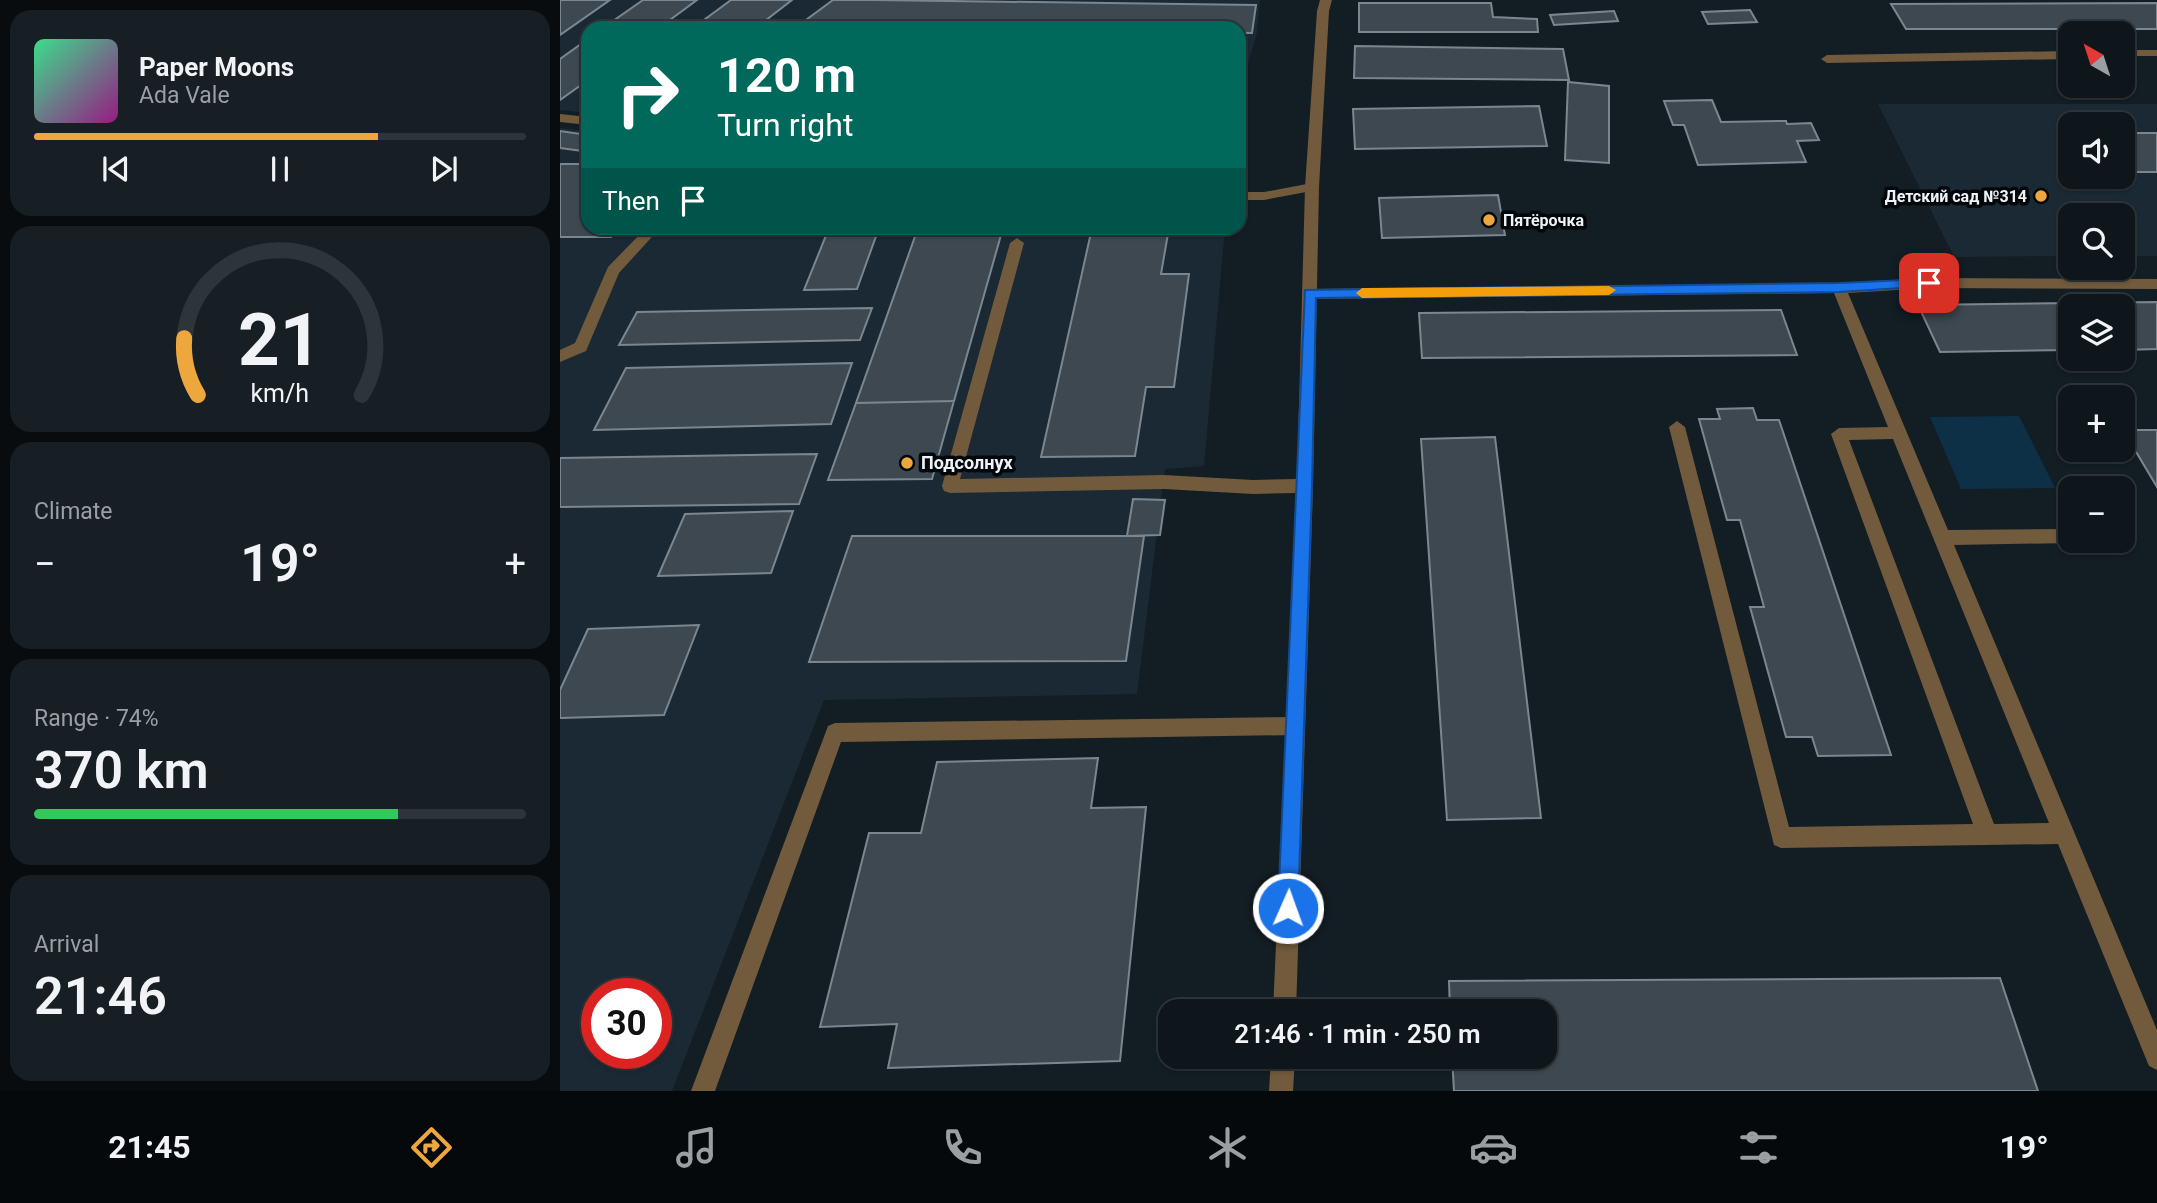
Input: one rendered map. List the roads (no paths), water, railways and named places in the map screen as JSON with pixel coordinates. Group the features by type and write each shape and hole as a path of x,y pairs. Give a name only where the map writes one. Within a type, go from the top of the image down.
{"street":[{"path":"1284,999 1305,486 1312,187 1323,11 1326,0"},
{"path":"2135,54 2157,53"},
{"path":"1827,60 2058,55"},
{"path":"560,118 581,120"},
{"path":"1246,196 1264,196 1312,187"},
{"path":"560,356 581,347 613,271 646,235"},
{"path":"1017,243 950,486 1164,482 1254,487 1305,486"},
{"path":"1309,294 1839,288 1929,283 2157,284"},
{"path":"1839,288 2157,1058"},
{"path":"1677,427 1781,838 2064,833"},
{"path":"1898,433 1839,433 1987,834"},
{"path":"1942,538 2058,536"},
{"path":"703,1091 835,733 1295,726"},
{"path":"1281,1091 1282,1069"}],"place":[{"name":"Детский сад №314","path":"2041,196"},
{"name":"Пятёрочка","path":"1489,220"},
{"name":"Подсолнух","path":"907,463"}]}
